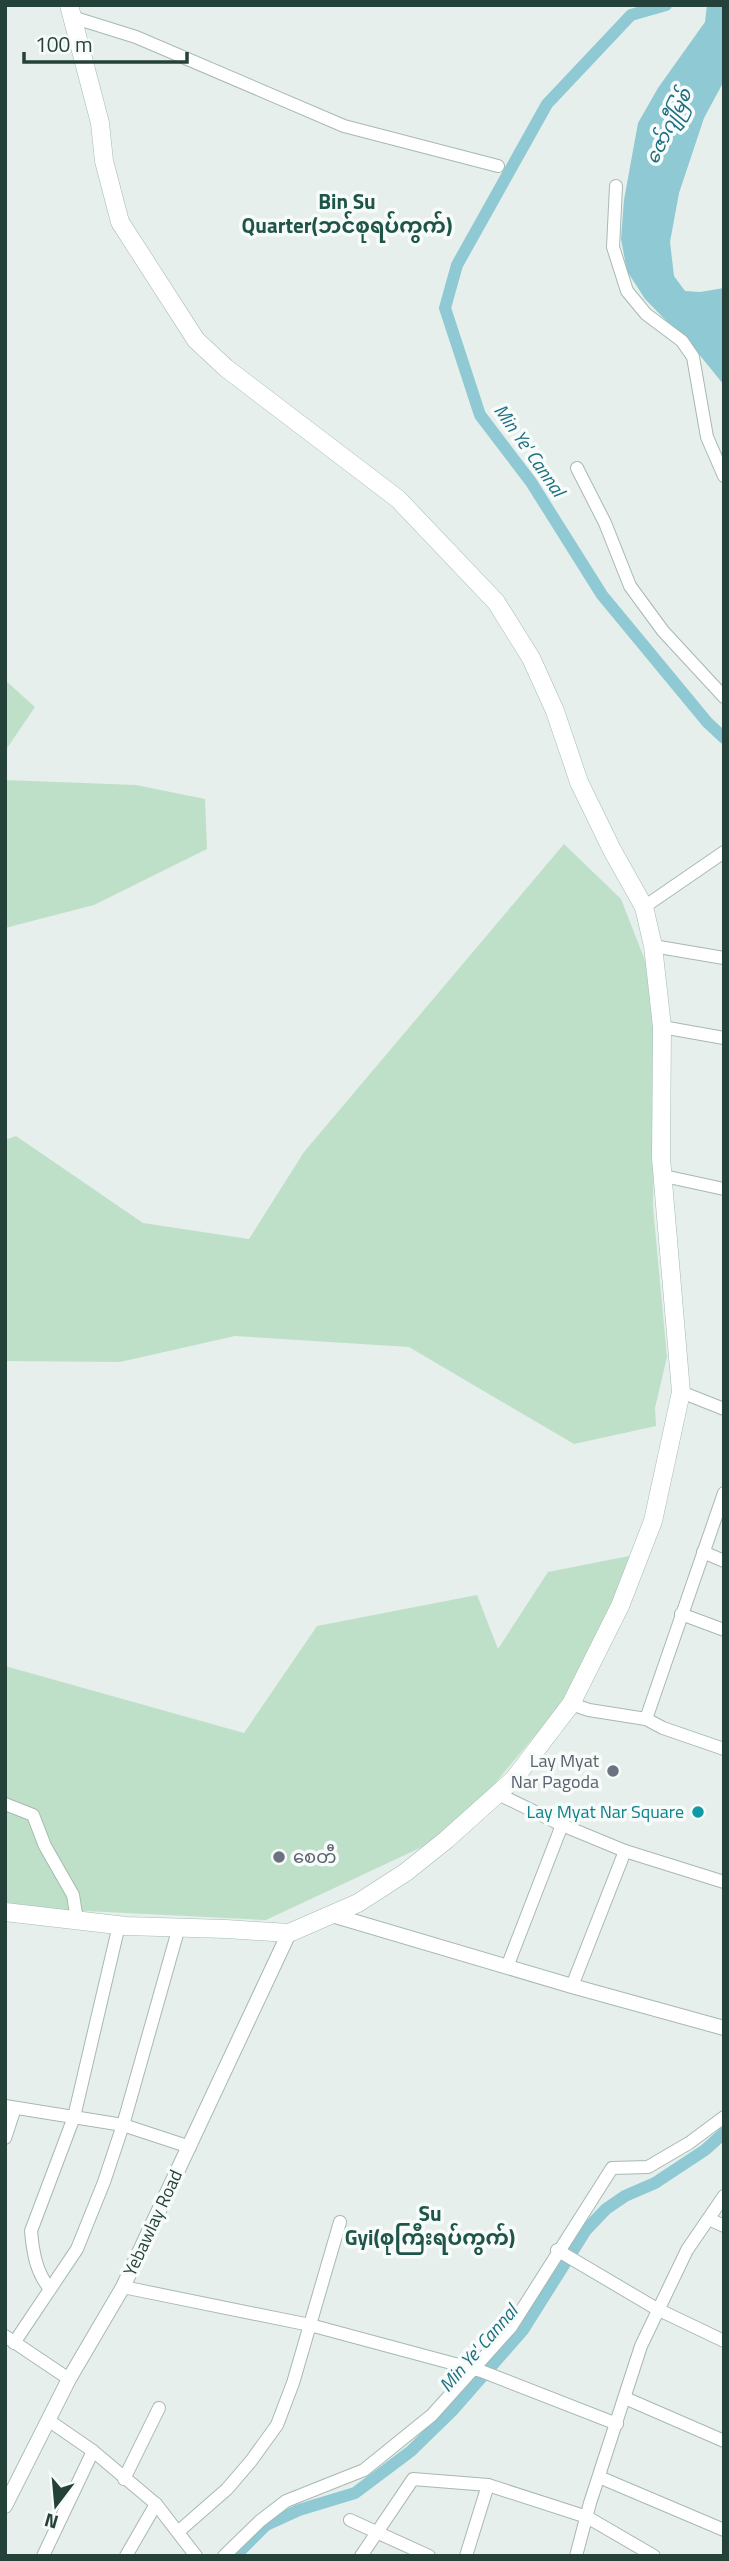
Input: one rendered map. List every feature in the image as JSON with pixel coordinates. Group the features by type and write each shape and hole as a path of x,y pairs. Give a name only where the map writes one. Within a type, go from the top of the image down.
{"main road":[{"path":"5,1912 119,1925 289,1933 358,1903 446,1840 514,1779 571,1704 620,1606 653,1521 681,1392 662,1158 662,1027 653,946 644,907 579,782 555,711 531,658 496,602 398,499 226,368 196,340 120,222 104,161 100,122 71,11"}],"street":[{"path":"71,11 344,126 498,166"},
{"path":"616,186 613,247 627,291 646,314 682,341 693,357 707,437 724,476"},
{"path":"577,468 605,523 631,586 663,631 724,697"},
{"path":"644,907 724,852"},
{"path":"653,946 724,958"},
{"path":"662,1027 724,1038"},
{"path":"664,1176 724,1189"},
{"path":"681,1392 724,1409"},
{"path":"646,1719 724,1493"},
{"path":"704,1552 724,1561"},
{"path":"681,1614 724,1630"},
{"path":"571,1704 589,1710 646,1719 724,1749"},
{"path":"498,1794 625,1851 724,1882"},
{"path":"5,1804 33,1815 45,1846 73,1895 77,1920"},
{"path":"508,1967 562,1825"},
{"path":"572,1986 625,1851"},
{"path":"332,1915 724,2028"},
{"path":"50,2289 40,2276 32,2250 32,2231 74,2117 119,1925"},
{"path":"69,2379 10,2339 50,2289 77,2249 104,2182 123,2124 179,1927"},
{"name":"Yebawlay Road","path":"5,2506 69,2379 123,2287 289,1933"},
{"path":"5,2138 10,2107 123,2124 190,2147"},
{"path":"224,2556 260,2521 286,2501 363,2470 432,2415 477,2370 511,2327 557,2250 612,2168 648,2167 662,2161 724,2117"},
{"path":"576,2556 641,2346 687,2250 724,2196"},
{"path":"709,2219 724,2226"},
{"path":"179,2531 227,2489 276,2426 293,2384 340,2222"},
{"path":"557,2250 657,2309 724,2341"},
{"path":"123,2287 310,2325 477,2370 617,2424"},
{"path":"625,2398 724,2441"},
{"path":"124,2479 159,2408"},
{"path":"48,2420 93,2451 156,2504 196,2556"},
{"path":"43,2556 93,2451"},
{"path":"599,2477 724,2530"},
{"path":"361,2556 413,2479 488,2485 587,2517 654,2556"},
{"path":"466,2556 488,2485"},
{"path":"126,2556 156,2504"},
{"path":"350,2520 429,2556"}],"green space":[{"path":"5,680 35,707 5,751"},
{"path":"5,780 136,785 205,799 207,849 94,905 5,928"},
{"path":"564,844 621,899 657,991 653,1207 667,1357 655,1408 656,1426 574,1444 409,1347 235,1336 120,1362 5,1361 5,1140 16,1136 143,1223 249,1239 304,1152"},
{"path":"629,1556 596,1663 454,1832 266,1920 5,1907 5,1666 244,1733 317,1626 477,1595 498,1649 548,1572"}],"water":[{"name":"ဇော်ဂျီမြစ်","path":"707,5 724,5 724,81 704,118 679,193 670,242 674,276 685,291 700,292 724,288 724,385 698,353 645,299 627,271 621,239 624,200 638,123 658,88 705,22"}],"waterway":[{"name":"Min Ye' Cannal","path":"666,5 631,15 547,104 457,265 445,308 480,415 531,482 602,595 707,722 724,738"},
{"name":"Min Ye' Cannal","path":"235,2556 266,2525 299,2510 355,2493 411,2451 452,2411 523,2330 586,2230 606,2209 625,2196 655,2183 705,2150 724,2133"}],"place":[{"name":"Lay Myat Nar Pagoda","path":"613,1771"},
{"name":"Lay Myat Nar Square","path":"698,1812"},
{"name":"စေတီ","path":"279,1857"}],"district":[{"name":"Bin Su Quarter(ဘင်စုရပ်ကွက်)","path":"347,214"},
{"name":"Su Gyi(စုကြီးရပ်ကွက်)","path":"430,2226"}]}
